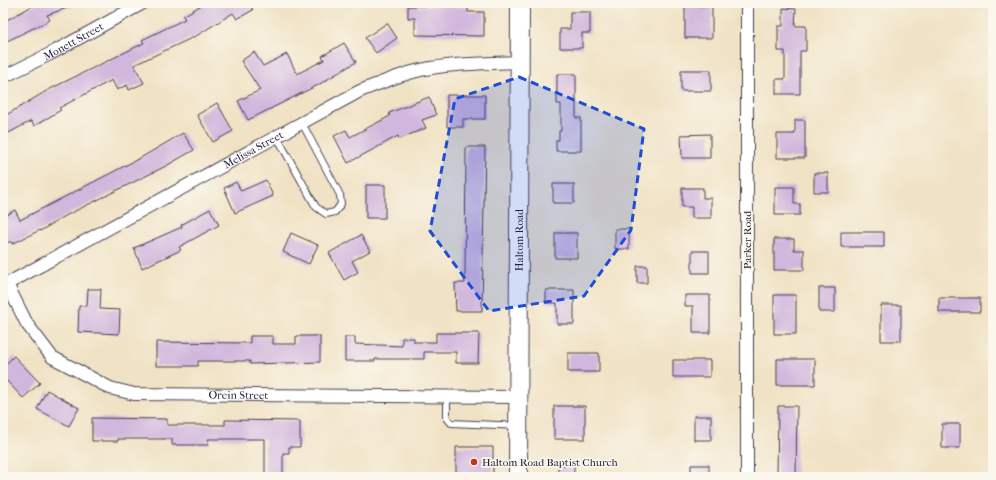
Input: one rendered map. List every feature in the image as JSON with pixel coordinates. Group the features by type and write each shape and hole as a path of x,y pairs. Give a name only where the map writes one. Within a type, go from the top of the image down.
{"main road":[{"name":"Haltom Road","path":"518,477 520,3"}],"street":[{"name":"Monett Street","path":"3,77 50,54 143,3"},
{"name":"Parker Road","path":"746,3 747,477"},
{"name":"Melissa Street","path":"5,285 360,91 399,76 430,68 474,63 520,62"},
{"name":"Orein Street","path":"5,285 28,324 52,357 110,388 134,394 163,396 518,397"}],"lane":[{"path":"277,137 316,207 326,214 335,212 341,204 340,195 302,123"},
{"path":"447,396 447,418 451,423 518,426"}],"highlighted area":[{"path":"519,77 644,129 631,230 584,296 489,311 430,231 455,99"}],"building":[{"path":"38,3 78,4 47,15 50,20 3,43 3,22"},
{"path":"205,3 249,3 253,10 237,19 233,13 196,36 134,65 144,83 129,90 127,85 117,90 112,80 59,108 61,110 34,126 31,121 3,136 3,117 48,90 144,43 142,40 185,19 183,16"},
{"path":"408,6 468,7 468,12 484,12 484,36 415,35 415,18 408,18"},
{"path":"685,6 712,6 712,38 685,38"},
{"path":"783,8 796,9 795,26 806,26 806,51 800,51 800,94 776,94 776,79 785,79 785,51 778,51 778,26 783,26"},
{"path":"570,12 590,12 590,33 582,33 582,48 560,48 560,29 570,29"},
{"path":"387,23 397,38 376,53 365,38"},
{"path":"344,43 356,62 318,85 248,120 238,101 260,90 241,61 254,52 263,66 287,54 297,74 324,60 322,56"},
{"path":"681,70 711,70 711,91 681,91"},
{"path":"557,74 576,74 576,118 581,118 581,151 556,151 556,140 559,140 559,131 561,131 561,104 557,104"},
{"path":"447,95 485,95 485,119 463,119 463,127 447,127"},
{"path":"429,97 436,115 422,120 426,128 399,139 398,136 348,163 334,136 346,130 350,137 390,116 389,113"},
{"path":"217,103 233,131 213,142 197,115"},
{"path":"795,120 805,120 805,158 777,158 777,134 795,134"},
{"path":"183,133 194,150 166,166 67,215 40,231 12,244 11,241 3,245 3,217 15,210 20,220 142,157"},
{"path":"710,134 710,158 682,158 681,135"},
{"path":"466,147 485,147 482,311 456,311 455,283 465,283"},
{"path":"814,173 828,173 828,192 814,192"},
{"path":"266,180 273,196 235,213 224,188 236,182 241,191"},
{"path":"553,184 574,184 574,203 553,203"},
{"path":"366,185 385,185 385,218 366,218"},
{"path":"775,187 794,187 794,204 800,204 800,215 775,215"},
{"path":"682,188 703,188 703,198 711,198 711,218 692,218 692,207 682,207"},
{"path":"210,209 219,225 179,247 181,250 142,268 134,248 182,227 181,225"},
{"path":"615,229 629,229 629,249 615,249"},
{"path":"841,232 884,232 884,247 841,247"},
{"path":"291,233 318,245 309,264 283,252"},
{"path":"555,233 577,233 577,258 555,258"},
{"path":"361,235 370,251 352,261 358,272 344,280 329,253"},
{"path":"774,239 794,239 794,250 804,250 804,270 774,270"},
{"path":"692,251 709,251 709,273 692,273"},
{"path":"637,266 647,266 647,283 637,283"},
{"path":"819,288 835,288 835,312 819,312"},
{"path":"88,289 101,289 100,309 120,310 119,334 78,332 79,306 87,306"},
{"path":"546,290 574,290 574,324 557,324 557,303 546,303"},
{"path":"685,295 710,295 710,333 693,333 693,306 685,306"},
{"path":"774,295 796,295 796,334 774,334"},
{"path":"939,298 980,298 980,312 939,312"},
{"path":"881,305 901,305 901,341 881,341"},
{"path":"436,333 479,333 478,363 456,363 456,352 424,352 424,359 375,359 375,361 345,361 345,337 355,337 355,344 402,346 402,338 414,338 414,342 436,342"},
{"path":"250,336 273,336 273,344 296,344 296,336 320,336 320,362 250,364 250,361 198,361 198,366 156,366 156,342 250,343"},
{"path":"568,353 599,353 599,372 568,372"},
{"path":"14,356 40,383 23,398 3,377 3,367"},
{"path":"777,359 815,359 815,385 777,385"},
{"path":"673,360 710,360 710,377 673,377"},
{"path":"47,390 79,408 69,426 37,409"},
{"path":"554,406 585,406 585,439 554,439"},
{"path":"778,406 797,406 796,477 777,477"},
{"path":"694,416 711,416 711,440 694,440"},
{"path":"92,418 167,419 167,425 225,425 225,420 300,421 300,447 289,447 289,453 283,453 283,477 265,477 265,439 208,439 208,445 172,445 172,439 118,439 118,441 92,441"},
{"path":"942,424 960,424 960,448 942,448"},
{"name":"Haltom Road Baptist Church","path":"456,447 493,447 493,477 456,477"},
{"path":"558,465 574,465 574,477 558,477"},
{"path":"691,465 709,465 709,477 691,477"}],"place":[{"name":"Haltom Road Baptist Church","path":"474,462"}]}
